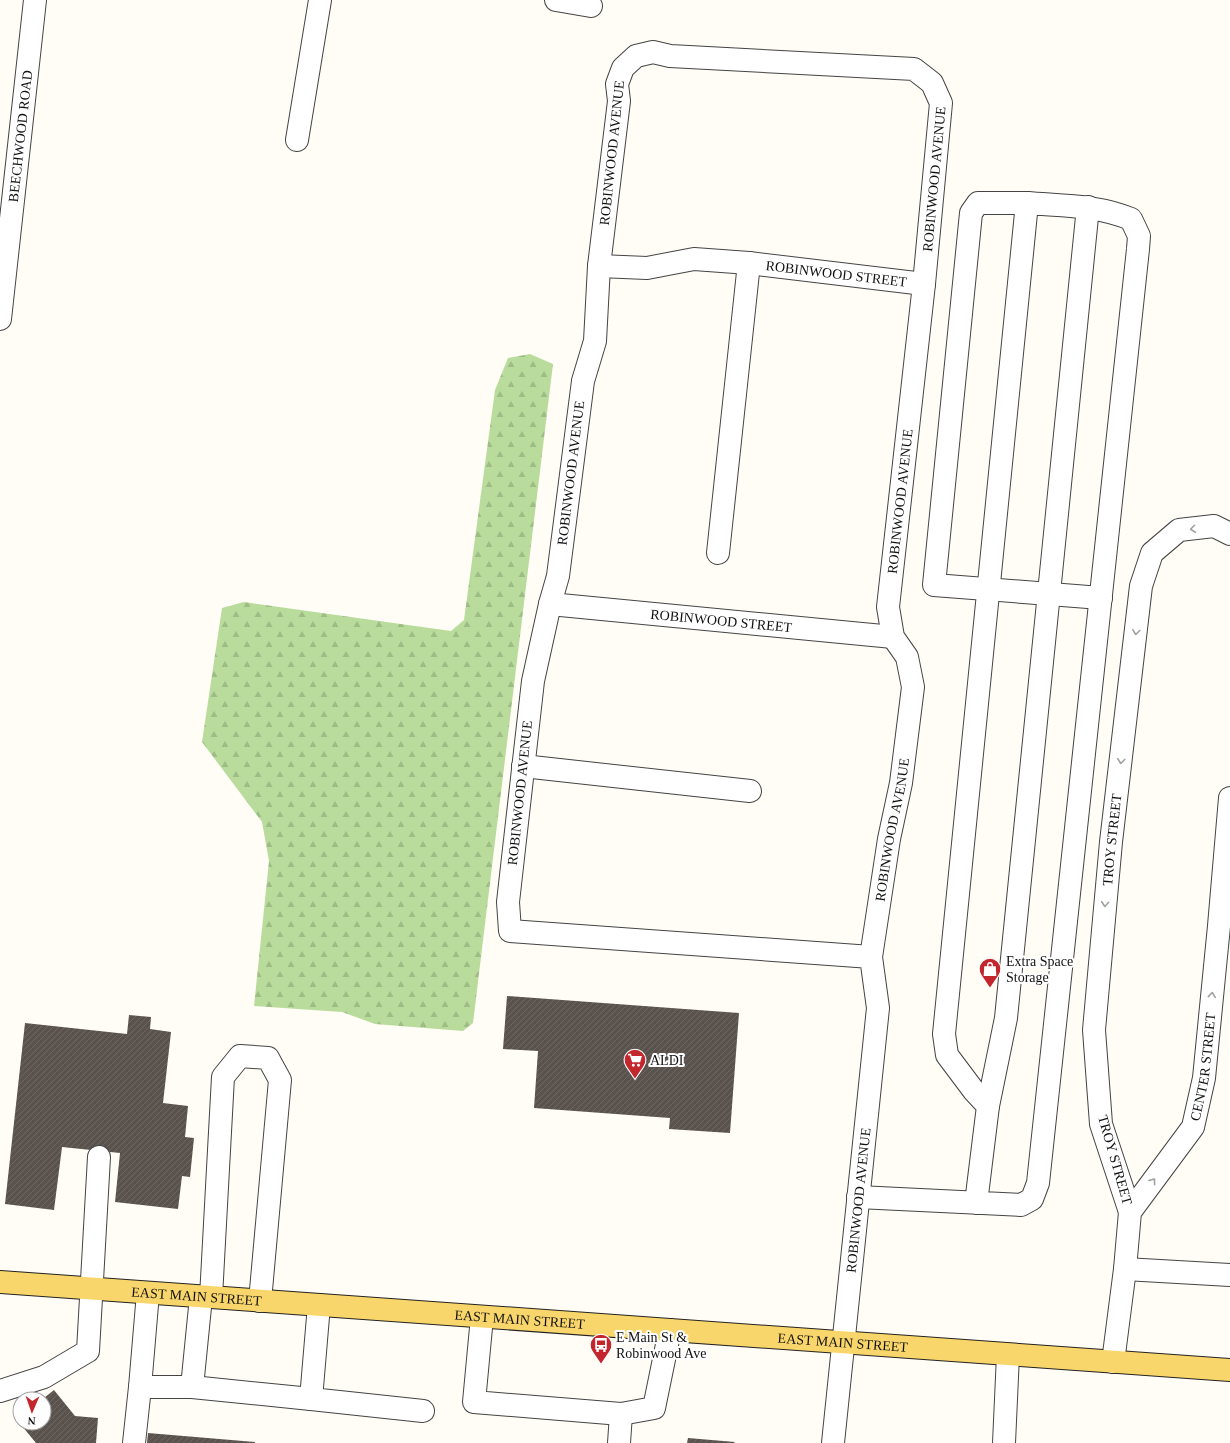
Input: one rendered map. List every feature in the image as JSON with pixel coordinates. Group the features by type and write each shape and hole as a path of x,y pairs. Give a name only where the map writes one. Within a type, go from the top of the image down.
{"main road":[{"name":"EAST MAIN STREET","path":"0,1282 1230,1370"}],"street":[{"name":"BEECHWOOD ROAD","path":"0,319 5,236 35,0"},
{"path":"297,140 320,0"},
{"path":"556,0 591,6"},
{"name":"ROBINWOOD AVENUE","path":"833,1443 878,1008 871,957 889,839 901,783 913,687 907,657 893,637 888,607 924,284 941,103 932,82 914,69 670,56 653,52 636,56 623,68 617,84 619,101 599,266 595,341 583,381 558,576 550,604 533,681 508,902 510,931 871,957"},
{"path":"858,1197 1021,1205 1032,1199 1038,1183 1101,598 1138,236 1132,219 1116,213 1088,207 1027,203 978,203 971,213 934,585 1101,598"},
{"path":"988,1106 974,1092 946,1055 944,1034 1027,203"},
{"path":"976,1203 988,1106 1006,1018 1088,207"},
{"name":"ROBINWOOD STREET","path":"599,266 647,268 694,259 749,263 924,284"},
{"name":"ROBINWOOD STREET","path":"718,553 749,263"},
{"name":"TROY STREET","path":"1130,1212 1101,1124 1094,1030 1111,842 1141,586 1152,553 1179,530 1214,526 1230,534"},
{"name":"ROBINWOOD STREET","path":"550,604 893,637"},
{"path":"523,766 750,791"},
{"name":"CENTER STREET","path":"1130,1212 1193,1127 1204,1078 1225,927 1230,798"},
{"path":"192,1387 206,1297 223,1077 240,1056 268,1058 280,1080 260,1301"},
{"path":"0,1391 44,1377 88,1351 90,1288 99,1157"},
{"path":"1113,1362 1125,1269 1130,1212"},
{"path":"1125,1269 1230,1275"},
{"path":"134,1443 148,1293"},
{"path":"311,1399 319,1305"},
{"path":"482,1317 474,1402 621,1414 654,1408 670,1330"},
{"path":"1004,1443 1008,1355"},
{"path":"140,1387 192,1387 423,1411"},
{"path":"619,1443 621,1414"}],"green space":[{"path":"530,354 553,364 473,1023 463,1031 375,1024 342,1012 254,1006 269,861 262,822 202,742 222,608 244,602 451,631 464,620 495,390 508,358"}],"building":[{"name":"ALDI","path":"507,996 739,1013 730,1133 669,1129 670,1118 534,1108 538,1051 503,1049"},
{"path":"129,1015 151,1017 150,1029 171,1032 163,1103 188,1106 185,1137 194,1138 190,1177 182,1176 178,1209 115,1202 120,1153 62,1147 54,1210 5,1204 25,1023 127,1034"},
{"path":"54,1390 75,1416 98,1418 96,1443 36,1443 26,1431 52,1431 52,1392"},
{"path":"148,1433 255,1442 255,1443 147,1443"},
{"path":"688,1438 735,1442 687,1443"}],"place":[{"name":"Extra Space Storage","path":"990,988"},
{"name":"ALDI","path":"635,1080"},
{"name":"E Main St & Robinwood Ave","path":"601,1364"}]}
